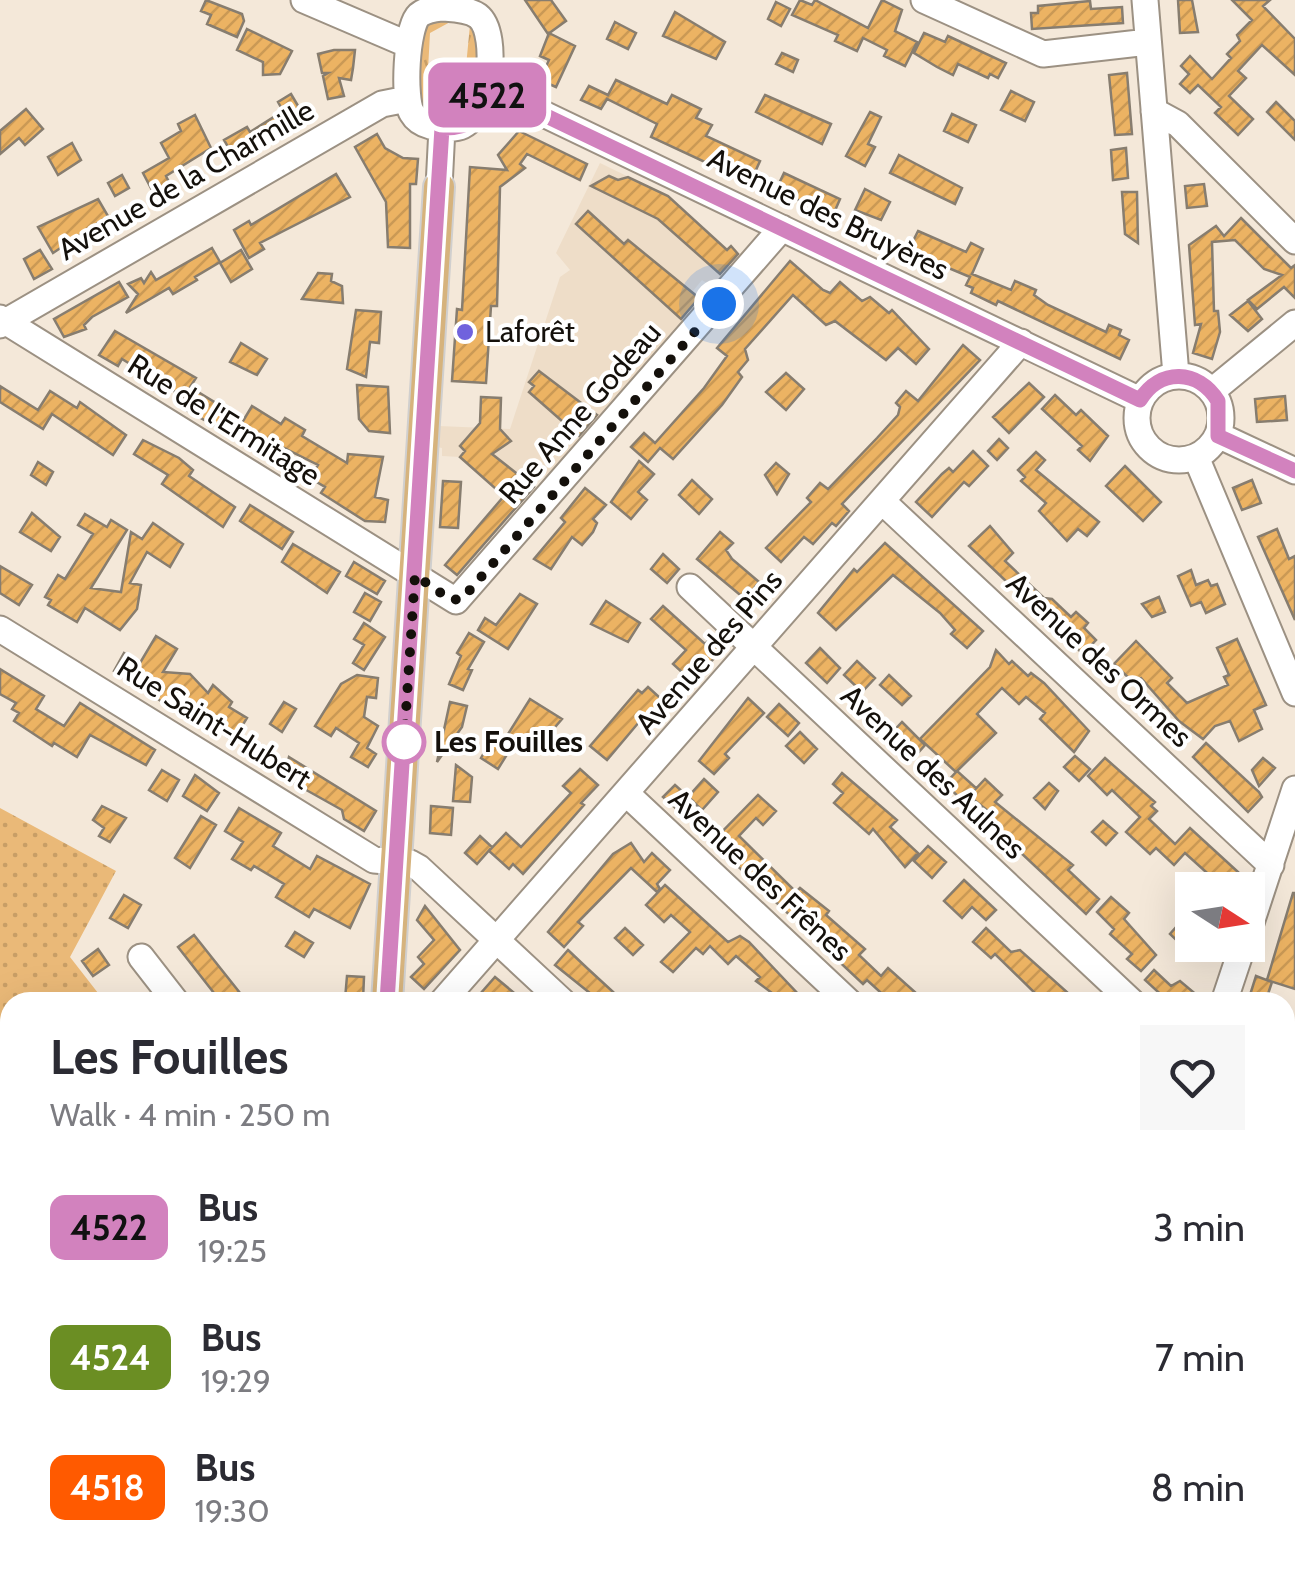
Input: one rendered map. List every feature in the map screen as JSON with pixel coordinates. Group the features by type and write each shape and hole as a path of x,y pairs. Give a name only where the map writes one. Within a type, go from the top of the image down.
{"main road":[{"path":"388,992 440,188"}],"street":[{"path":"304,0 409,45"},
{"path":"924,0 1043,54 1148,42"},
{"path":"1145,0 1176,376"},
{"path":"451,4 475,14 487,27 485,95 474,120 458,128 442,128 418,120 408,99 409,45 418,16 451,4"},
{"name":"Avenue des Bruyères","path":"485,95 517,102 1140,400"},
{"name":"Avenue de la Charmille","path":"1,322 382,104 408,99"},
{"path":"1154,111 1178,124 1295,241"},
{"path":"440,188 442,128"},
{"name":"Rue Anne Godeau","path":"415,575 451,600 462,599 782,228"},
{"name":"Rue de l'Ermitage","path":"1,322 415,575"},
{"path":"1212,391 1295,324"},
{"name":"Avenue des Pins","path":"451,992 755,650 1021,342"},
{"path":"1176,376 1190,377 1212,391 1221,412 1218,436 1196,457 1171,460 1148,448 1136,426 1140,400 1154,383 1176,376"},
{"path":"1218,436 1295,471"},
{"path":"1196,457 1295,693"},
{"name":"Avenue des Ormes","path":"884,502 1270,865"},
{"name":"Avenue des Aulnes","path":"690,587 1121,992"},
{"name":"Rue Saint-Hubert","path":"0,628 374,860 419,868 552,992"},
{"path":"1265,880 1295,789"},
{"name":"Avenue des Frênes","path":"627,794 838,992"},
{"path":"142,957 168,992"},
{"path":"1227,992 1237,962"}],"shaded area":[{"path":"600,163 668,196 727,249 731,246 742,257 714,288 702,280 693,291 703,301 553,480 537,475 531,483 534,487 516,507 460,457 442,456 442,448 437,447 439,426 510,429 560,277 570,270 556,253"}],"green space":[{"path":"463,15 430,33 426,107 432,105 454,122 435,121 412,97 420,24"},
{"path":"470,25 480,30 479,100 465,120 451,110 453,93 464,87"},
{"path":"0,808 116,871 70,957 97,992 0,992"}],"building":[{"path":"206,0 242,14 244,21 237,37 207,24 211,15 201,11"},
{"path":"525,0 551,0 566,21 548,34"},
{"path":"800,0 812,5 815,0 868,28 882,0 902,10 895,31 917,42 905,66 884,56 887,50 863,38 857,51 835,41 838,35 792,15"},
{"path":"1178,0 1192,0 1198,32 1180,33"},
{"path":"1232,0 1270,0 1263,6 1295,39 1295,75 1262,45 1238,71 1246,78 1229,96 1253,119 1238,135 1215,113 1221,107 1198,85 1190,93 1180,84 1189,74 1181,66 1190,56 1212,79 1231,58 1227,54 1240,41 1237,35 1252,20"},
{"path":"1090,1 1091,9 1122,7 1123,23 1032,29 1031,13 1038,13 1038,6"},
{"path":"776,2 790,9 781,26 768,19"},
{"path":"675,12 725,42 716,59 663,36"},
{"path":"615,22 636,33 628,49 607,39"},
{"path":"247,29 292,51 280,74 263,75 263,62 237,50"},
{"path":"549,33 575,46 556,87 540,80 549,60 540,56"},
{"path":"924,33 945,42 948,36 1006,63 998,78 990,74 988,78 958,64 953,75 914,53"},
{"path":"355,50 353,68 351,80 339,78 344,96 328,99 323,76 328,73 322,73 318,54"},
{"path":"782,53 798,60 793,72 776,64"},
{"path":"1127,73 1132,134 1115,135 1109,75"},
{"path":"616,80 667,104 672,95 701,109 696,118 712,125 706,136 760,161 750,183 651,137 657,124 607,99 601,109 581,100 589,86 608,95"},
{"path":"1011,91 1034,102 1025,121 1001,110"},
{"path":"291,94 307,121 235,159 224,140 247,127 250,132 283,111 278,102"},
{"path":"765,95 831,124 822,144 756,112"},
{"path":"1276,102 1295,121 1295,140 1267,112"},
{"path":"26,109 43,129 25,145 19,138 0,154 0,131"},
{"path":"870,112 881,117 868,144 875,147 865,166 846,156"},
{"path":"952,114 976,125 968,142 944,131"},
{"path":"195,115 211,148 166,176 170,184 154,194 143,173 169,158 161,143 181,131 178,124"},
{"path":"519,131 587,164 580,180 527,154 520,164 525,168 500,187 497,306 491,306 486,383 452,381 457,309 462,310 470,167 507,170 498,155"},
{"path":"377,134 385,148 403,158 418,159 416,184 410,184 410,248 388,247 386,202 355,147"},
{"path":"72,143 81,160 58,175 48,157"},
{"path":"1126,148 1128,178 1113,180 1111,150"},
{"path":"899,155 962,188 955,204 890,173"},
{"path":"784,173 840,199 830,222 814,214 816,208 776,190"},
{"path":"336,174 350,197 260,243 264,249 249,258 234,230 249,221 251,225"},
{"path":"122,175 129,188 115,196 108,183"},
{"path":"609,176 618,180 628,177 668,196 727,250 731,246 738,254 720,274 658,219 591,186"},
{"path":"1204,184 1207,206 1187,208 1185,186"},
{"path":"865,189 890,202 881,220 855,210"},
{"path":"1122,192 1137,192 1138,243 1125,234"},
{"path":"98,199 108,216 53,253 38,227"},
{"path":"588,211 624,244 628,240 699,298 681,319 576,224"},
{"path":"1241,218 1291,268 1295,265 1295,298 1284,287 1257,309 1248,300 1282,275 1264,269 1235,240 1212,242 1214,311 1218,311 1220,332 1212,359 1193,353 1201,324 1195,325 1189,245 1216,226 1224,236"},
{"path":"918,231 966,252 971,243 983,249 972,274 1011,290 1015,281 1036,290 1034,295 1048,305 1106,332 1109,325 1121,330 1119,335 1129,340 1120,359 998,301 996,305 971,293 973,288 966,285 970,277 908,251"},
{"path":"212,248 220,262 195,277 197,280 173,294 169,288 126,313 138,294 128,284 141,278 144,283 151,272 156,280"},
{"path":"40,250 52,269 34,279 24,259"},
{"path":"241,250 252,269 231,282 220,263"},
{"path":"790,261 823,290 830,293 840,282 862,301 870,297 889,313 892,310 929,349 916,364 898,348 886,360 835,321 826,325 793,295 745,349 748,360 738,372 742,377 722,405 673,459 660,448 648,462 631,447 644,433 655,443 704,388 727,356 717,348"},
{"path":"318,273 332,274 331,281 342,286 343,303 302,299"},
{"path":"119,282 128,297 92,317 84,325 86,329 64,337 54,319"},
{"path":"1248,301 1262,319 1248,331 1230,315"},
{"path":"356,310 381,312 379,343 370,342 366,377 347,369"},
{"path":"115,331 196,378 190,387 229,411 219,428 188,411 193,403 122,359 118,366 99,355"},
{"path":"241,343 267,359 257,375 230,362"},
{"path":"963,345 980,360 842,504 849,511 836,526 832,523 813,544 804,537 781,562 766,548 811,502 807,498 820,483 828,489 877,438 898,415 900,407 896,403 906,391 918,401"},
{"path":"539,371 597,415 579,436 529,392 534,386 529,382"},
{"path":"786,373 804,389 786,410 766,392"},
{"path":"1029,383 1044,397 1009,433 993,417"},
{"path":"357,385 388,387 390,433 369,431 359,419"},
{"path":"0,386 38,410 50,391 77,408 80,402 126,435 113,455 52,414 43,429 0,402"},
{"path":"1055,395 1076,415 1081,410 1108,436 1090,461 1078,450 1082,446 1042,409"},
{"path":"1285,396 1287,420 1257,422 1255,399"},
{"path":"481,397 501,398 500,429 511,441 492,454 534,487 457,575 445,565 504,496 460,457 465,451 460,446 480,423"},
{"path":"252,406 281,424 285,418 305,430 302,436 347,463 348,454 383,457 375,497 388,500 385,522 365,521 321,493 325,487 310,478 318,465 240,426"},
{"path":"999,439 1008,448 997,460 988,451"},
{"path":"143,440 179,458 193,470 189,476 235,507 223,527 162,484 168,475 134,454"},
{"path":"973,451 988,466 969,486 964,482 932,517 916,502 942,474 949,468 953,472"},
{"path":"1036,452 1045,460 1036,470 1099,522 1087,536 1078,529 1067,541 1039,511 1046,503 1021,481 1025,477 1018,470"},
{"path":"639,461 654,474 638,492 647,500 631,519 611,502"},
{"path":"38,462 53,472 46,485 31,475"},
{"path":"776,463 789,474 777,494 765,475"},
{"path":"1125,466 1161,502 1143,521 1106,486"},
{"path":"692,480 712,499 699,514 679,495"},
{"path":"1252,480 1261,503 1242,510 1233,488"},
{"path":"443,481 461,482 458,528 440,527"},
{"path":"585,488 606,505 593,519 597,523 582,545 572,537 551,569 534,559 565,522 561,518"},
{"path":"250,505 293,532 282,549 240,521"},
{"path":"32,513 60,537 51,551 20,532"},
{"path":"85,514 107,527 111,520 127,530 91,588 121,592 131,532 142,539 153,523 183,544 170,567 147,552 130,583 141,585 137,609 120,630 85,608 77,622 48,605 51,600 45,597 58,575 65,579 93,534 78,525"},
{"path":"990,526 1013,553 1005,561 1044,598 1052,599 1071,617 1076,612 1088,623 1084,628 1096,640 1083,654 969,546"},
{"path":"1277,529 1289,559 1295,556 1295,620 1258,537"},
{"path":"720,532 733,543 726,550 732,559 759,582 745,599 697,559"},
{"path":"885,543 983,631 967,648 951,634 955,630 940,613 893,575 836,630 818,613 854,569 857,572"},
{"path":"293,544 340,572 327,593 282,562"},
{"path":"663,554 679,569 667,583 651,569"},
{"path":"354,562 385,581 377,594 346,576"},
{"path":"0,566 32,585 19,605 0,593"},
{"path":"1191,570 1196,585 1208,580 1211,586 1217,584 1225,604 1206,613 1201,602 1191,606 1178,576"},
{"path":"365,593 381,602 370,621 354,612"},
{"path":"520,594 537,604 508,649 478,630 485,618 496,625"},
{"path":"1159,597 1165,612 1152,617 1142,604"},
{"path":"606,601 640,623 628,642 591,624"},
{"path":"663,606 705,644 709,640 721,651 702,671 695,664 685,675 673,664 686,650 651,619"},
{"path":"364,623 385,637 364,670 353,663 364,645 354,639"},
{"path":"469,633 484,642 468,669 472,670 463,690 449,684 461,656 457,653"},
{"path":"156,636 177,649 163,672 190,674 208,693 213,685 232,702 229,707 247,718 233,741 195,714 170,702 167,705 114,671 124,653 140,663"},
{"path":"1237,639 1266,705 1254,710 1262,729 1239,741 1230,721 1215,726 1203,739 1179,721 1141,678 1133,682 1114,664 1136,641 1172,678 1167,683 1187,703 1228,685 1224,677 1229,675 1217,648"},
{"path":"820,648 840,668 827,683 806,663"},
{"path":"996,650 1009,664 1012,661 1028,676 1031,673 1044,683 1089,731 1074,752 1040,719 1045,713 1026,697 1019,704 1002,688 977,714 996,733 957,771 976,788 963,801 945,784 956,772 920,739 990,667"},
{"path":"857,661 875,678 862,692 844,675"},
{"path":"0,669 44,696 36,709 64,726 80,703 155,750 146,765 90,735 77,757 54,743 52,746 14,721 19,713 12,709 16,703 0,694"},
{"path":"357,675 378,678 376,698 367,697 364,717 378,726 367,748 376,754 368,767 351,757 359,743 336,728 331,736 315,726 341,684"},
{"path":"889,675 911,696 902,705 880,685"},
{"path":"648,687 669,706 654,723 645,715 607,760 590,746 638,690 642,693"},
{"path":"748,698 764,713 725,754 729,758 714,774 699,761"},
{"path":"530,699 562,719 536,749 508,734"},
{"path":"284,702 296,709 282,732 270,724"},
{"path":"450,702 467,706 462,727 437,762"},
{"path":"779,704 799,723 788,736 767,717"},
{"path":"902,722 925,745 910,762 886,739"},
{"path":"800,732 817,749 804,763 786,746"},
{"path":"493,737 511,748 498,769 481,758"},
{"path":"1206,743 1259,792 1262,797 1248,812 1193,757"},
{"path":"1075,756 1090,769 1079,781 1064,767"},
{"path":"289,757 376,811 364,831 344,819 342,810 283,777"},
{"path":"1105,758 1155,802 1151,806 1157,811 1149,819 1175,844 1190,828 1238,872 1206,872 1185,853 1174,865 1156,848 1150,854 1126,832 1140,817 1112,790 1107,795 1088,776"},
{"path":"1263,758 1275,768 1259,786 1252,770"},
{"path":"456,765 472,777 470,802 453,801"},
{"path":"580,769 598,785 581,803 584,805 523,874 513,864 509,869 489,851 506,833 521,847 571,793 563,786"},
{"path":"162,770 179,780 167,801 149,790"},
{"path":"842,773 897,820 890,827 918,853 905,867 873,829 869,834 834,803 843,793 833,784"},
{"path":"195,775 219,793 207,811 183,796"},
{"path":"704,779 718,792 702,810 688,797"},
{"path":"985,779 1002,795 995,802 1073,865 1068,870 1099,899 1086,914 1018,850 978,822 988,811 969,796"},
{"path":"1049,783 1058,791 1045,809 1034,798"},
{"path":"675,785 693,801 681,813 663,797"},
{"path":"758,795 776,811 763,825 756,818 739,836 796,892 800,888 829,911 826,915 865,949 859,955 881,976 888,968 915,992 880,992 867,980 863,984 712,842"},
{"path":"102,806 126,818 110,842 99,836 104,828 93,820"},
{"path":"431,806 453,808 451,835 430,833"},
{"path":"239,808 281,833 273,846 310,869 317,856 370,884 350,928 314,909 309,917 276,897 284,884 254,866 251,870 232,859 243,842 225,831"},
{"path":"201,816 216,825 190,868 175,858"},
{"path":"1103,821 1117,833 1106,845 1092,832"},
{"path":"480,836 492,847 477,864 465,853"},
{"path":"631,843 644,862 652,853 670,870 657,884 660,889 657,892 631,868 578,922 583,926 564,947 548,932 613,854"},
{"path":"928,846 946,862 932,878 914,861"},
{"path":"964,880 996,910 986,920 972,907 962,918 944,901"},
{"path":"665,885 728,942 740,936 749,942 796,992 771,992 736,956 728,964 710,946 703,954 696,948 673,972 661,962 690,932 671,915 664,922 646,905"},
{"path":"1295,893 1295,989 1267,980"},
{"path":"124,895 141,905 128,928 110,918"},
{"path":"1111,897 1129,913 1124,919 1156,955 1141,971 1127,959 1132,954 1110,934 1114,929 1097,912"},
{"path":"425,906 460,950 424,989 411,977 424,964 418,957 434,940 417,920"},
{"path":"625,928 643,945 633,955 615,938"},
{"path":"986,928 1011,952 1020,950 1067,992 1034,992 995,954 991,958 973,942"},
{"path":"295,932 313,943 304,957 286,946"},
{"path":"194,935 239,992 213,992 178,947"},
{"path":"98,949 109,965 93,976 82,961"},
{"path":"568,950 613,992 589,992 555,965"},
{"path":"1154,970 1171,986 1180,981 1193,992 1158,992 1145,980"},
{"path":"347,976 364,977 363,992 346,992"},
{"path":"1256,976 1272,982 1269,992 1251,992"},
{"path":"495,977 513,992 482,992"}],"bus line":[{"name":"4522","path":"388,992 442,128 458,128 474,120 485,95 517,102 1140,400 1154,383 1165,378 1190,377 1202,382 1218,401 1218,436 1295,471"}],"place":[{"name":"Laforêt","path":"465,332"},
{"name":"Les Fouilles","path":"404,742"}],"route":[{"path":"404,742 415,575 451,600 462,599 719,304"}]}
